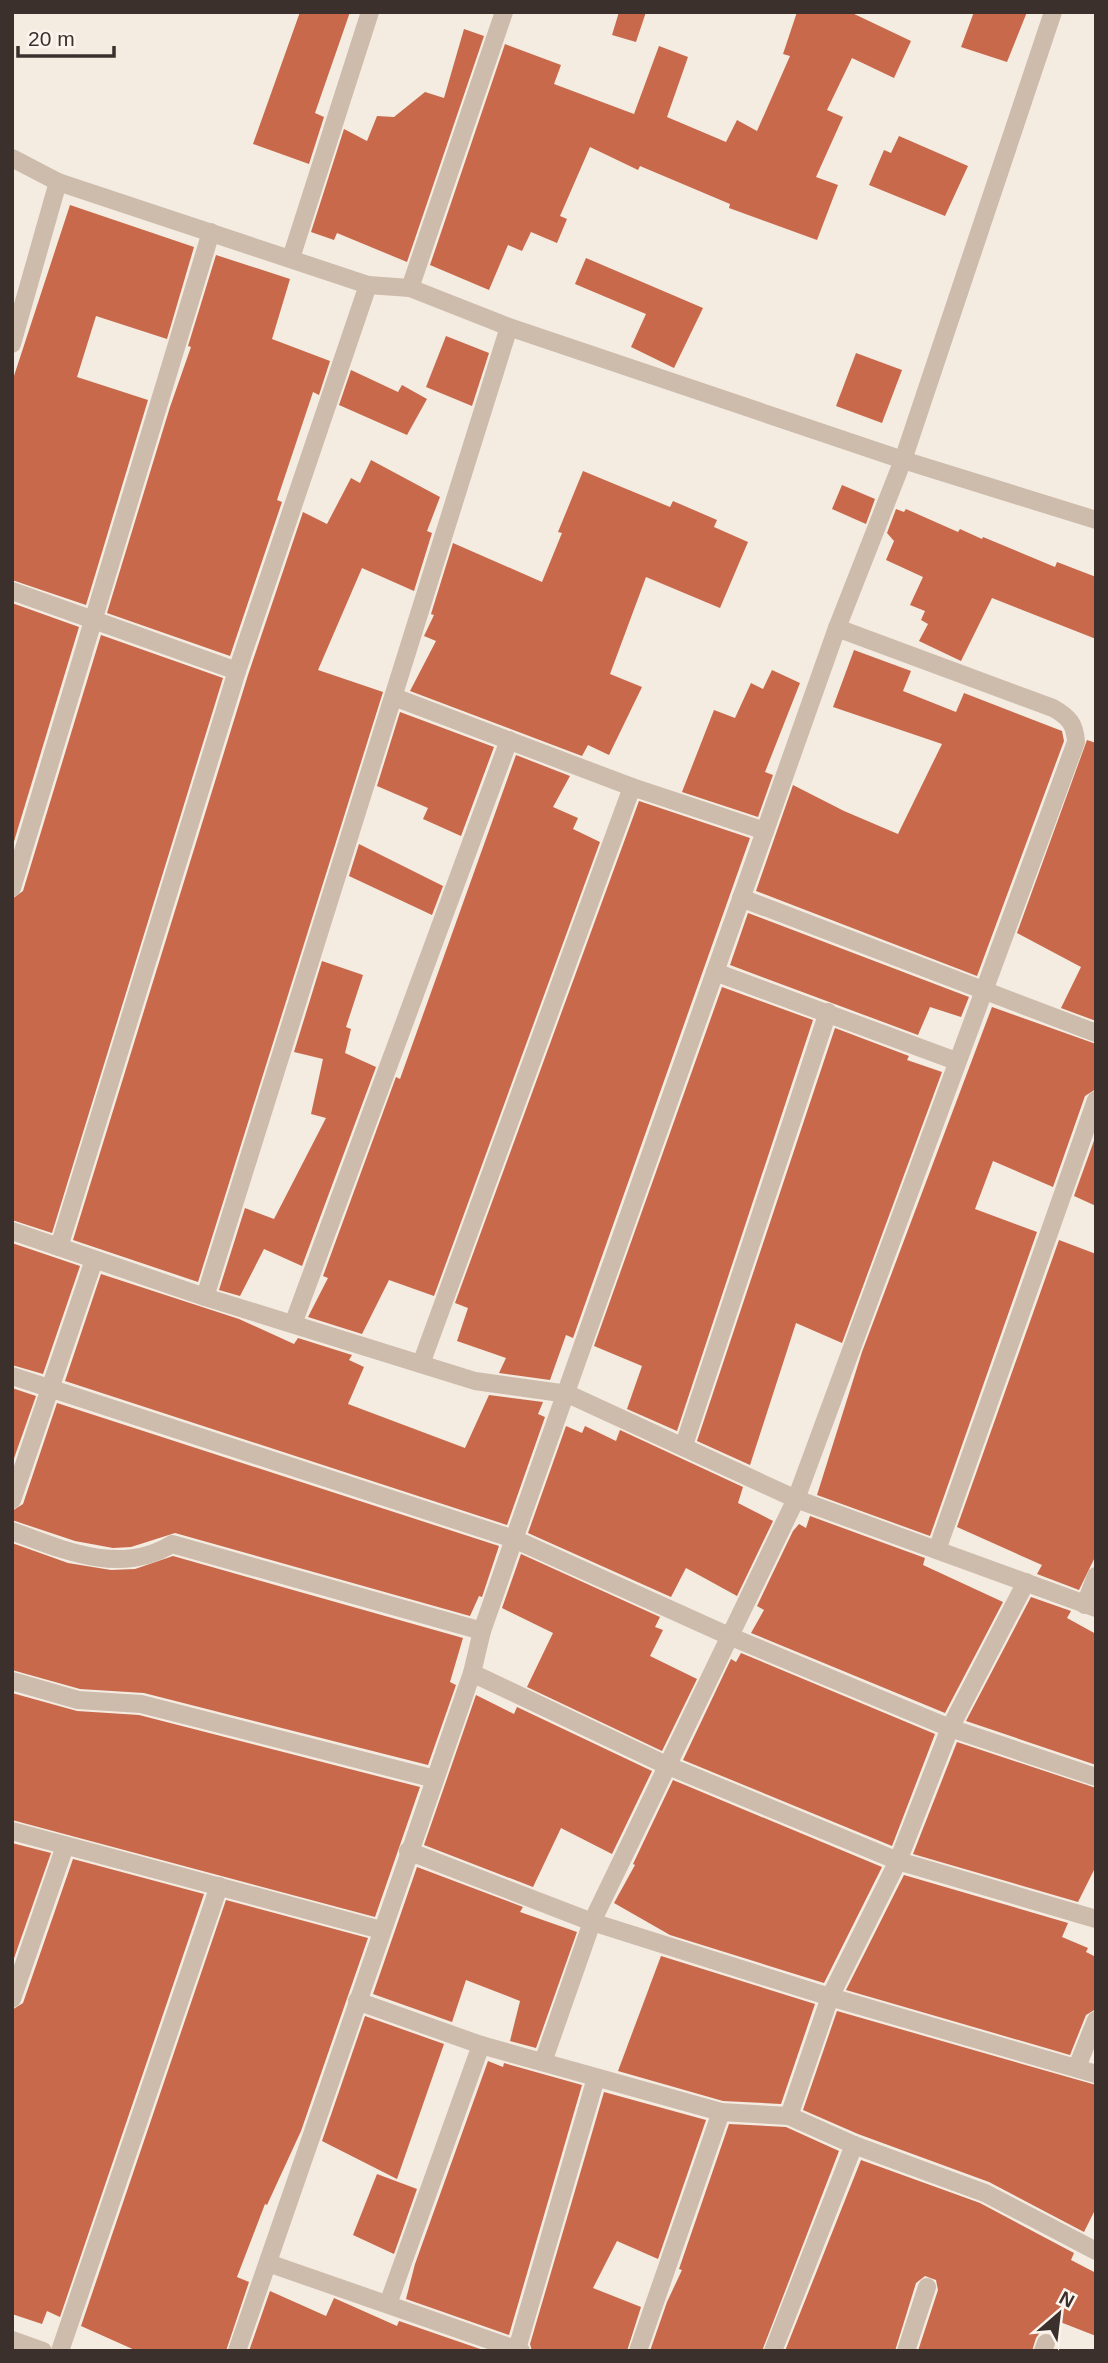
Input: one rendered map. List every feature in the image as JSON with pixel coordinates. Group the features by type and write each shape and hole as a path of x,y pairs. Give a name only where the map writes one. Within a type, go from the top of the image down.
{"street":[{"path":"290,258 370,12"},
{"path":"410,288 504,12"},
{"path":"237,2351 435,1779 514,1539 568,1394 837,628 903,460 1053,12"},
{"path":"12,158 58,182 368,285 410,288 509,327 903,460 1096,520"},
{"path":"12,344 58,182"},
{"path":"12,888 211,232"},
{"path":"59,1247 237,671 368,285"},
{"path":"205,1297 509,327"},
{"path":"12,591 237,671"},
{"path":"543,2062 592,1922 796,1499 982,990 1076,743 1075,728 1066,715 1053,708 837,628"},
{"path":"394,697 632,787 765,831"},
{"path":"293,1324 509,740"},
{"path":"421,1364 632,787"},
{"path":"741,898 1096,1033"},
{"path":"715,972 957,1060"},
{"path":"684,1445 828,1012"},
{"path":"937,1550 1096,1100"},
{"path":"12,1231 205,1297 475,1381 568,1394 684,1445 796,1499 1090,1606 1096,1576"},
{"path":"12,1500 94,1260"},
{"path":"12,1376 514,1539 729,1636 950,1728 1096,1777"},
{"path":"12,1531 82,1557 152,1556 172,1544 482,1631"},
{"path":"789,2116 830,1997 898,1861 950,1728 1026,1582"},
{"path":"471,1673 666,1765 898,1861 1096,1919"},
{"path":"12,1681 78,1700 141,1704 435,1779"},
{"path":"12,1831 381,1930"},
{"path":"12,1999 65,1846"},
{"path":"408,1851 592,1922 830,1997 1096,2074"},
{"path":"60,2351 219,1886"},
{"path":"356,2001 481,2045 721,2112 789,2116 854,2145 985,2193 1096,2251"},
{"path":"1077,2067 1096,2020"},
{"path":"388,2304 481,2045"},
{"path":"268,2263 519,2350 596,2078"},
{"path":"638,2351 721,2112"},
{"path":"773,2351 854,2145"},
{"path":"906,2351 928,2287"},
{"path":"12,2340 41,2350"}],"building":[{"path":"300,12 350,12 315,113 324,117 309,164 253,144"},
{"path":"619,12 646,12 636,42 612,35"},
{"path":"797,12 850,12 911,41 894,78 852,58 827,110 843,117 816,177 838,185 817,240 729,208 730,204 640,166 638,170 590,147 560,216 567,219 557,243 531,232 522,251 508,245 489,290 430,265 505,44 561,65 554,84 634,114 659,46 688,57 667,117 726,142 737,120 757,131 790,56 783,54"},
{"path":"974,12 1027,12 1007,62 961,47"},
{"path":"464,29 484,36 407,262 337,233 334,240 311,232 344,129 367,141 377,116 394,117 425,92 444,98"},
{"path":"899,136 968,166 945,216 869,185 884,150 891,153"},
{"path":"70,205 194,247 167,339 96,316 77,377 148,400 86,605 12,580 12,382"},
{"path":"216,255 290,279 272,339 330,361 319,395 313,392 277,500 282,502 230,656 107,613 191,347 188,346"},
{"path":"586,258 703,308 674,368 631,347 646,314 575,284"},
{"path":"446,336 489,353 472,406 426,387"},
{"path":"856,353 902,370 882,423 836,406"},
{"path":"351,370 398,392 402,385 427,399 407,435 339,405"},
{"path":"371,460 440,497 427,531 432,533 414,591 362,568 318,670 383,692 198,1282 73,1240 248,675 303,512 327,524 351,478 360,483"},
{"path":"583,471 670,507 673,501 717,520 714,527 748,542 720,608 646,577 610,674 642,687 609,755 588,745 582,756 410,691 436,641 424,636 434,615 431,614 453,543 542,582 562,533 558,532"},
{"path":"842,485 875,499 866,524 832,509"},
{"path":"896,509 904,512 906,509 958,532 960,529 982,539 983,537 1055,567 1057,562 1096,577 1096,639 992,598 961,661 919,641 928,624 921,620 925,611 910,605 923,577 886,560 894,541 887,533"},
{"path":"12,603 79,627 12,848"},
{"path":"101,635 223,678 52,1233 12,1220 12,899 23,891"},
{"path":"854,650 911,671 903,691 956,712 964,693 1062,731 1064,741 977,976 756,891 793,785 898,834 942,744 833,707"},
{"path":"772,670 800,683 765,772 773,775 758,817 682,792 714,710 735,718 751,683 763,689"},
{"path":"400,712 494,747 461,836 423,819 428,808 377,786"},
{"path":"1087,740 1096,743 1096,1021 1061,1008 1081,967 1017,933"},
{"path":"516,755 570,776 553,807 578,818 573,829 600,842 434,1296 389,1280 362,1334 308,1317 328,1278 323,1276 396,1077 400,1079"},
{"path":"639,801 750,838 573,1338 566,1335 550,1380 499,1373 506,1358 457,1341 468,1308 455,1303"},
{"path":"359,844 443,886 432,915 349,876"},
{"path":"748,913 969,997 961,1017 930,1007 918,1035 730,965"},
{"path":"322,961 363,975 346,1027 351,1029 345,1053 376,1067 302,1266 264,1249 240,1296 219,1290 245,1208 274,1219 326,1118 311,1114 323,1059 294,1052"},
{"path":"722,987 813,1020 677,1431 627,1409 642,1366 594,1346"},
{"path":"992,1007 1096,1044 1096,1089 1085,1096 1053,1187 993,1161 975,1209 1037,1232 930,1536 817,1495 862,1352"},
{"path":"835,1028 909,1056 907,1060 942,1072 842,1343 796,1323 750,1465 697,1441"},
{"path":"1096,1135 1096,1206 1074,1196"},
{"path":"1059,1240 1096,1254 1096,1555 1079,1590 1037,1574 1042,1565 957,1527"},
{"path":"12,1243 80,1266 43,1374 12,1365"},
{"path":"101,1274 239,1319 294,1344 298,1338 352,1355 349,1360 364,1367 348,1404 465,1448 489,1395 543,1402 538,1414 545,1417 507,1525 65,1381"},
{"path":"12,1388 36,1396 12,1464"},
{"path":"57,1403 499,1546 482,1597 479,1596 470,1616 175,1533 131,1547 113,1548 75,1541 12,1520 12,1511 23,1504"},
{"path":"566,1426 582,1433 585,1426 616,1441 620,1430 743,1487 738,1503 773,1521 737,1596 686,1568 671,1597 528,1533"},
{"path":"810,1516 925,1558 923,1565 1003,1602 945,1713 751,1633 764,1610 757,1606 793,1531 799,1524 806,1528"},
{"path":"12,1543 68,1563 111,1570 135,1569 173,1556 463,1638 450,1682 456,1685 428,1765 144,1693 80,1689 12,1670"},
{"path":"521,1554 660,1617 655,1627 663,1630 650,1656 697,1679 662,1751 527,1687 553,1633 502,1608"},
{"path":"1031,1597 1071,1611 1067,1618 1096,1634 1096,1765 966,1721"},
{"path":"741,1653 935,1734 892,1846 683,1760 731,1659 736,1662"},
{"path":"12,1693 77,1711 139,1715 420,1787 375,1917 12,1820"},
{"path":"476,1695 514,1714 517,1707 652,1771 612,1854 561,1828 533,1887 424,1845"},
{"path":"957,1742 1096,1788 1096,1866 1078,1902 913,1854"},
{"path":"673,1780 882,1867 824,1983 670,1935 614,1903 635,1865 633,1864"},
{"path":"12,1843 51,1853 12,1964"},
{"path":"73,1859 204,1894 60,2317 47,2311 42,2324 12,2314 12,2010 23,2003"},
{"path":"417,1867 523,1907 520,1912 577,1932 536,2048 510,2041 520,2001 466,1980 452,2022 373,1994"},
{"path":"904,1875 1068,1923 1062,1937 1088,1948 1086,1952 1096,1957 1096,2009 1086,2015 1070,2055 846,1990"},
{"path":"226,1900 368,1938 301,2131 267,2205 265,2204 237,2277 249,2282 226,2351 137,2351 81,2326"},
{"path":"661,1956 815,2004 781,2104 723,2101 618,2071"},
{"path":"837,2011 1096,2085 1096,2208 1084,2232 989,2182 858,2134 803,2110"},
{"path":"365,2016 444,2044 397,2179 322,2141"},
{"path":"488,2061 503,2067 504,2063 582,2085 509,2335 406,2299 415,2264"},
{"path":"604,2092 706,2120 658,2259 617,2241 593,2288 641,2307 627,2351 532,2351 530,2344"},
{"path":"729,2124 786,2127 839,2151 762,2351 650,2351 667,2302 682,2270 679,2269"},
{"path":"861,2160 980,2203 1074,2253 1071,2260 1096,2273 1096,2336 1050,2318 1036,2338 1032,2351 918,2351 938,2290 936,2280 925,2276 916,2283 895,2351 785,2351"},
{"path":"377,2174 417,2189 394,2254 353,2235"},
{"path":"270,2291 326,2316 334,2298 397,2326 399,2321 486,2351 249,2351"}]}
